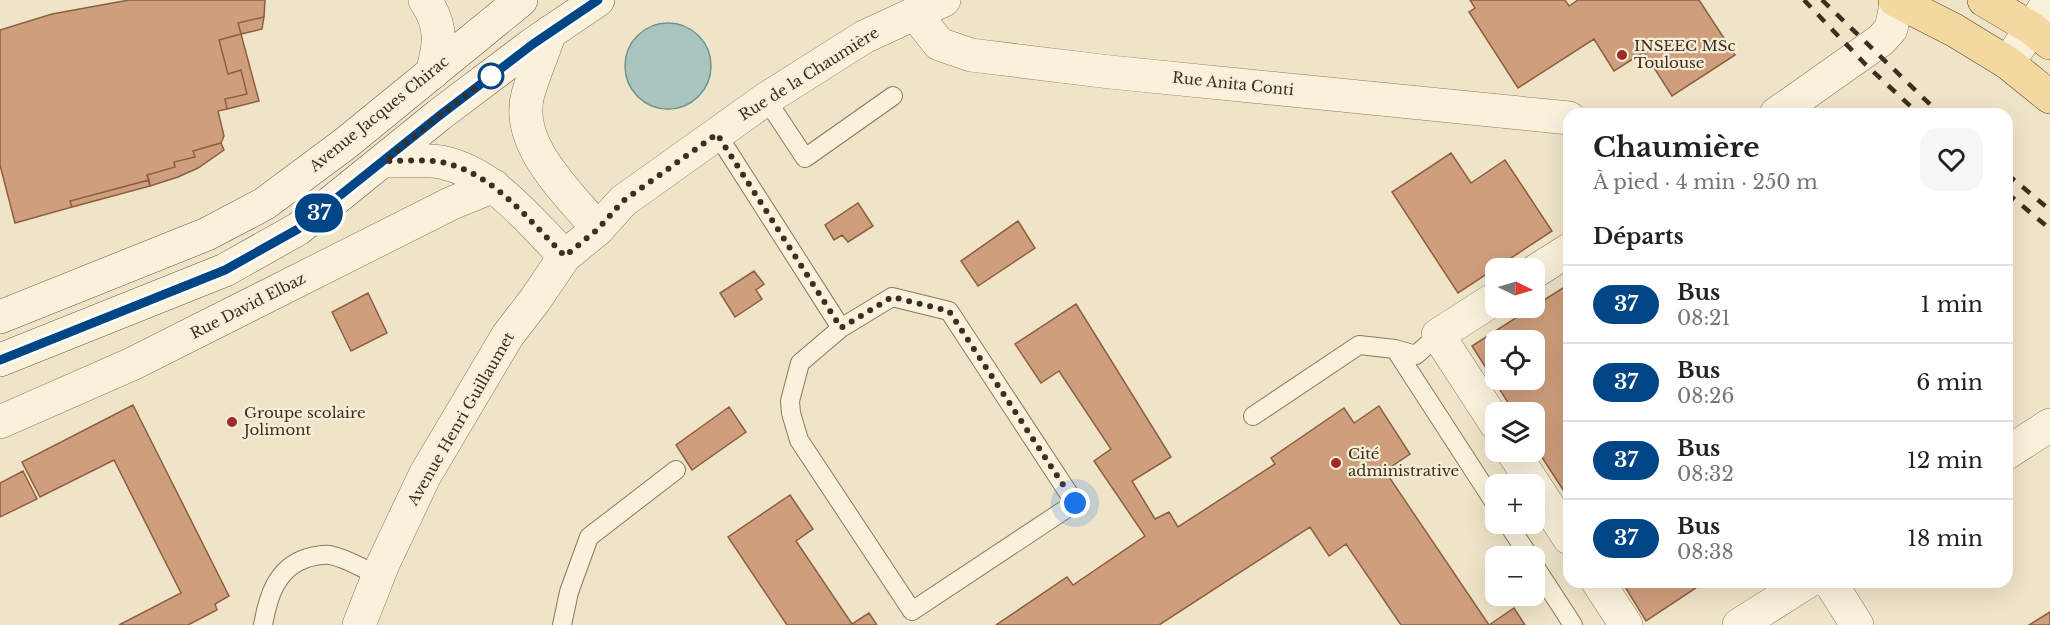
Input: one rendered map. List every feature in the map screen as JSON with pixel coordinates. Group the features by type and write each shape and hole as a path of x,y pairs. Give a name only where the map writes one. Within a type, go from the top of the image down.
{"main road":[{"path":"1896,0 1954,30 2008,63 2050,97"},
{"path":"1984,0 2041,36"}],"street":[{"path":"425,0 437,21 438,28 439,47 432,73"},
{"name":"Avenue Jacques Chirac","path":"0,317 207,234 264,204 346,143 520,0"},
{"path":"0,360 225,270 298,229 439,116 550,32 598,0"},
{"path":"1785,108 1881,40 1891,29 1896,0"},
{"path":"2008,63 2041,36 2050,0"},
{"name":"Rue de la Chaumière","path":"598,229 623,201 766,99 864,37 931,6"},
{"name":"Rue Anita Conti","path":"931,6 924,25 939,44 971,56 1563,117"},
{"path":"550,32 528,96 527,121 533,144 544,164 598,229"},
{"path":"385,161 440,162 465,170 494,186 565,256"},
{"name":"Rue David Elbaz","path":"0,422 132,364 452,203 494,186"},
{"name":"Avenue Henri Guillaumet","path":"358,625 378,575 431,465 508,335 565,256 598,229"},
{"path":"1545,266 1563,254"},
{"path":"1485,305 1438,336 1485,407"},
{"path":"2013,451 2046,437"},
{"path":"1520,462 1563,529"},
{"path":"1602,588 1626,625"},
{"path":"1739,625 1801,588"},
{"path":"1817,588 1857,625"}],"lane":[{"path":"766,99 805,158 893,96"},
{"path":"717,134 841,328"},
{"path":"892,297 949,311 1075,503 912,611 799,440 791,413 790,401 800,363 841,328 892,297"},
{"path":"1253,416 1359,345 1395,349 1416,355 1438,336"},
{"path":"1395,349 1485,488"},
{"path":"562,625 569,592 589,537 676,470"},
{"path":"263,625 268,599 275,584 287,569 303,560 318,555 330,555 378,575"},
{"path":"1545,582 1573,625"}],"water":[{"path":"660,23 676,23 699,35 708,49 711,66 708,83 699,97 676,109 660,109 644,102 632,90 625,74 625,58 632,42 644,30"}],"building":[{"path":"129,0 265,0 264,17 238,23 241,34 219,40 228,74 241,70 247,94 225,99 227,109 218,111 224,136 221,143 193,151 195,157 174,162 175,167 147,175 149,180 70,201 72,207 15,223 0,165 0,30 52,14"},
{"path":"1470,0 1565,0 1569,6 1578,0 1699,0 1735,55 1672,96 1644,52 1614,71 1594,39 1518,88 1469,12 1475,8"},
{"path":"264,17 262,29 241,34 238,23"},
{"path":"241,34 259,101 227,109 225,99 247,94 241,70 228,74 219,40"},
{"path":"221,143 224,150 198,168 150,186 147,175 175,167 174,162 195,157 193,151"},
{"path":"1451,153 1471,183 1505,160 1552,231 1511,258 1485,258 1485,275 1458,293 1392,192"},
{"path":"149,180 150,186 72,207 70,201"},
{"path":"858,203 873,226 848,242 842,235 834,240 825,225"},
{"path":"1018,221 1035,248 978,286 961,261"},
{"path":"754,271 764,284 756,290 762,299 735,317 720,293"},
{"path":"1563,288 1563,490 1545,462 1545,402 1508,402 1500,390 1545,390 1545,330 1497,330 1516,318 1545,318 1545,299"},
{"path":"368,293 387,333 351,351 332,312"},
{"name":"Cité administrative","path":"1076,304 1171,457 1132,481 1155,519 1169,512 1178,527 1275,464 1271,458 1344,408 1354,423 1379,406 1410,454 1385,471 1489,625 1401,625 1346,544 1329,556 1310,527 1159,625 996,625 1067,577 1073,585 1145,536 1094,461 1111,449 1059,371 1041,383 1015,344"},
{"path":"1485,338 1485,366 1472,346"},
{"path":"133,405 229,596 215,604 217,610 188,625 119,625 181,593 114,460 40,497 22,462"},
{"path":"729,407 746,432 692,470 676,445"},
{"path":"23,471 37,499 0,517 0,483"},
{"path":"790,495 813,529 796,541 852,624 869,613 877,625 787,625 728,537"},
{"path":"1626,588 1696,588 1646,621"},
{"path":"1514,608 1525,625 1489,625"},
{"path":"2050,612 2050,625 2029,625"}],"railway":[{"path":"1804,0 1866,65 1913,108"},
{"path":"1822,0 1934,108"},
{"path":"2013,179 2050,210"},
{"path":"2013,198 2050,229"}],"bus line":[{"name":"37","path":"0,360 225,270 298,229 533,44 598,0"}],"place":[{"name":"INSEEC MSc Toulouse","path":"1622,55"},
{"name":"Groupe scolaire Jolimont","path":"232,422"},
{"name":"Cité administrative","path":"1336,463"}],"route":[{"path":"491,76 385,161 440,162 465,170 494,186 565,256 598,229 623,201 717,134 841,328 892,297 949,311 1075,503"}]}
